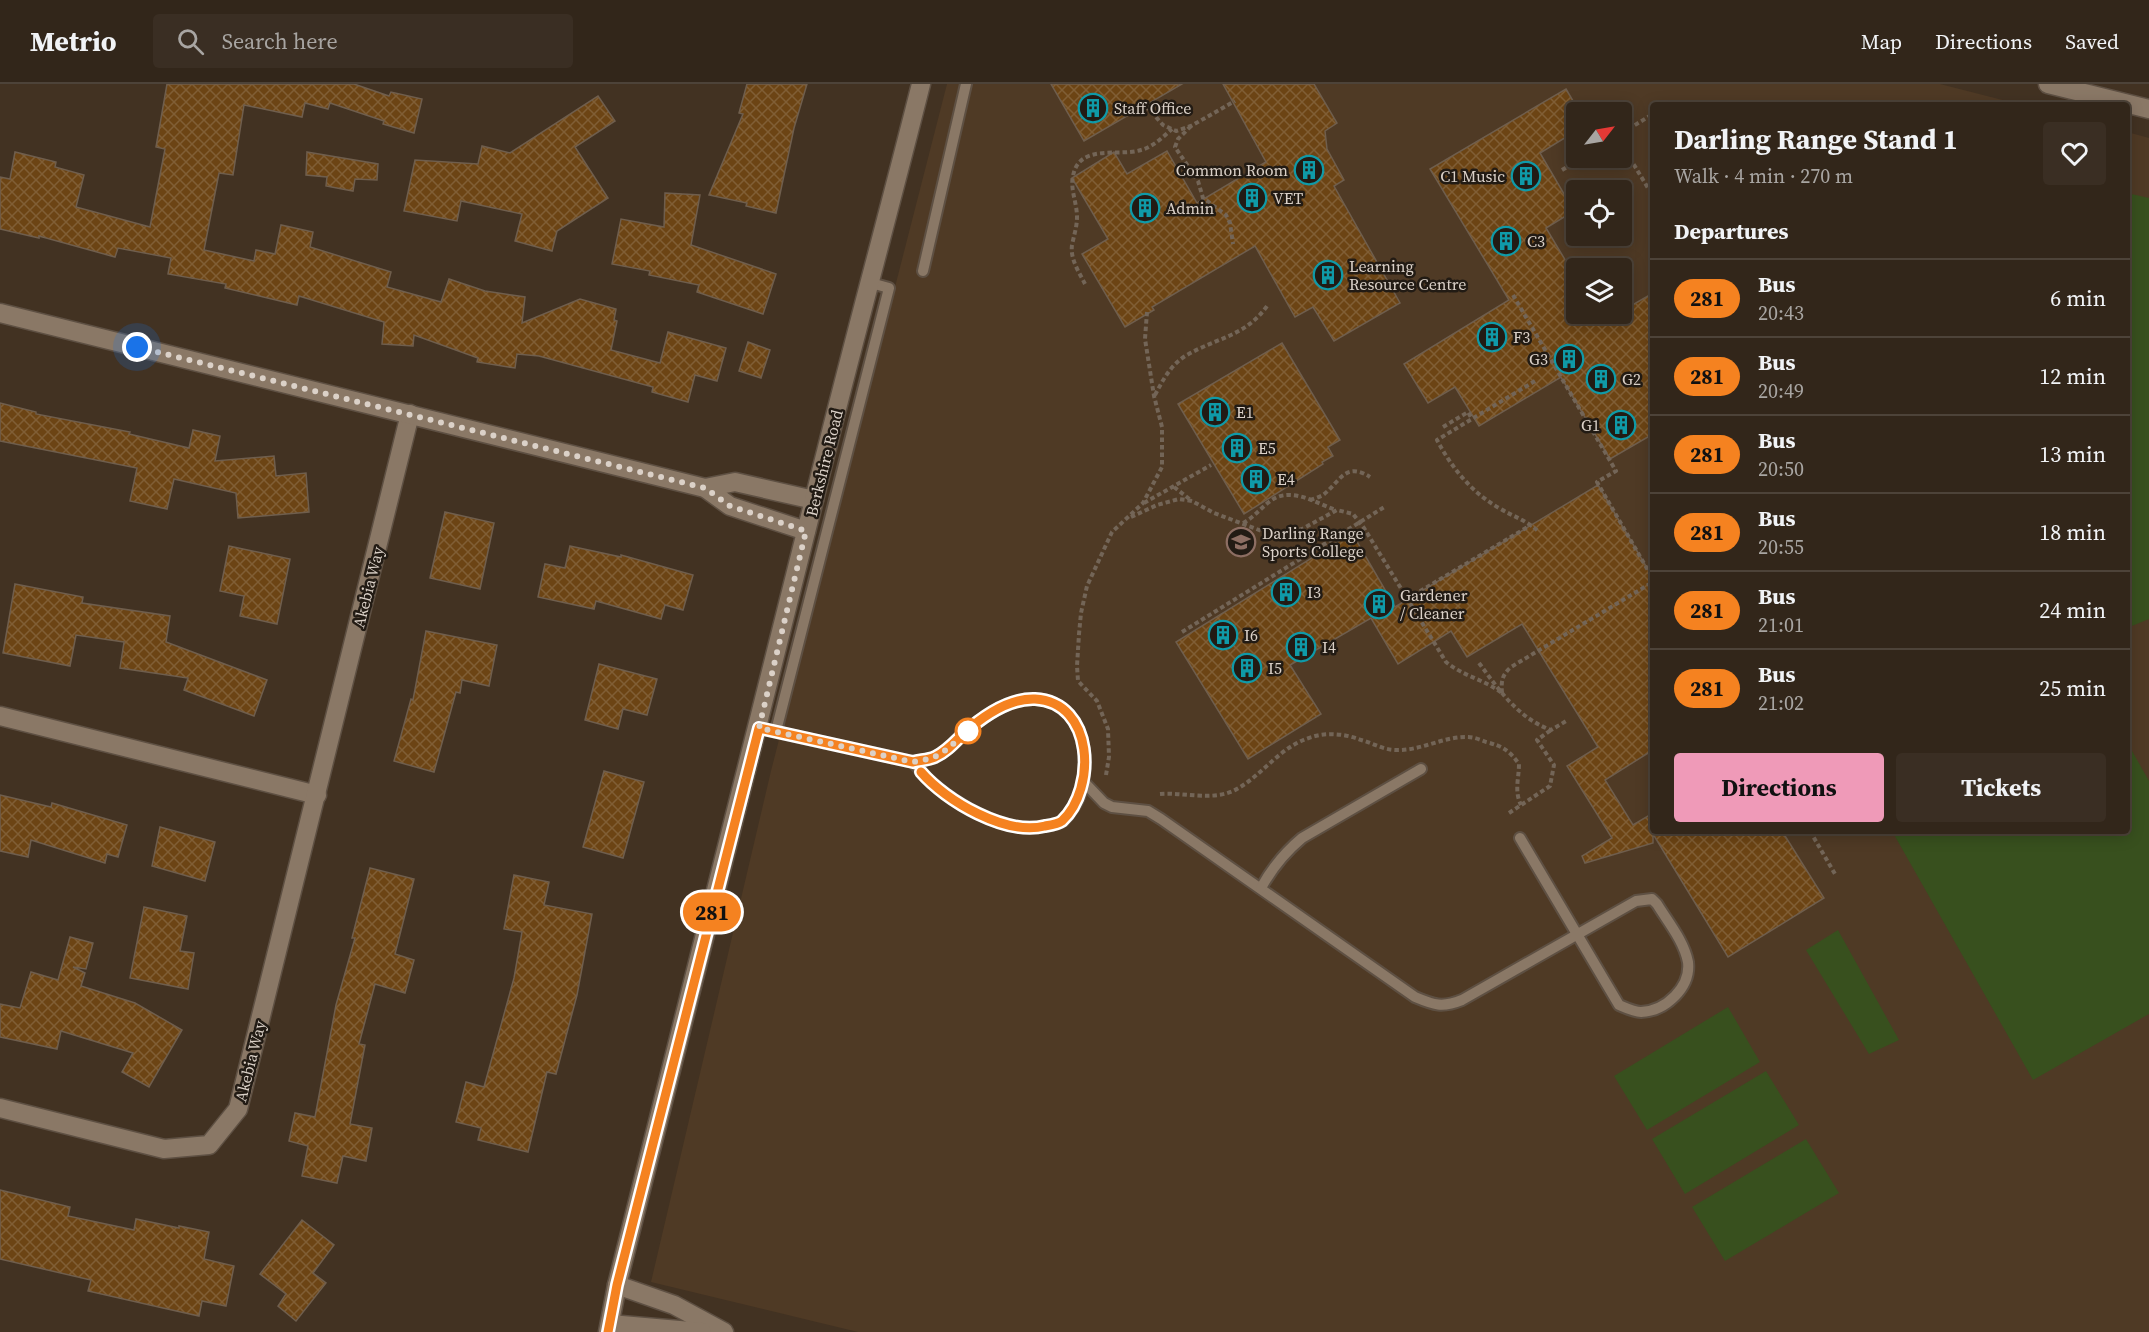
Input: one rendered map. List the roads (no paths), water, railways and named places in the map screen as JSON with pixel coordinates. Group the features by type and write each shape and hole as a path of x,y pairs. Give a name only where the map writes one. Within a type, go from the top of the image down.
{"street":[{"name":"Berkshire Road","path":"609,1328 617,1285 767,729 806,531 921,84"},
{"path":"2048,84 2121,102"},
{"path":"2130,104 2149,109"},
{"path":"0,313 705,488 730,506 806,531"},
{"name":"Akebia Way","path":"0,1108 164,1149 210,1145 238,1109 410,414"},
{"path":"705,488 735,482 814,500"},
{"path":"0,717 316,795"},
{"path":"617,1285 674,1305 724,1332"},
{"path":"609,1328 702,1332"}],"lane":[{"path":"923,271 966,84"},
{"path":"871,283 889,288 767,729 913,762 933,758 946,750 965,732 1003,706 1034,699 1046,701 1063,710 1077,724 1083,739 1085,770 1080,797 1061,822 1039,828 1013,826 992,820 930,782 913,762"},
{"path":"1261,888 1279,860 1302,838 1421,769"},
{"path":"1083,781 1104,803 1112,807 1148,811 1155,814 1415,997 1433,1004 1448,1006 1462,1000 1578,935 1636,901 1652,899 1684,948 1688,963 1688,977 1672,1000 1640,1012 1619,1005 1578,935 1520,838"}],"place":[{"name":"Staff Office","path":"1093,108"},
{"name":"Common Room","path":"1309,170"},
{"name":"C1 Music","path":"1526,176"},
{"name":"VET","path":"1252,198"},
{"name":"Admin","path":"1145,208"},
{"name":"C3","path":"1506,241"},
{"name":"Learning Resource Centre","path":"1328,275"},
{"name":"F3","path":"1492,337"},
{"name":"G3","path":"1569,359"},
{"name":"G2","path":"1601,379"},
{"name":"E1","path":"1215,412"},
{"name":"G1","path":"1621,425"},
{"name":"E5","path":"1237,448"},
{"name":"E4","path":"1256,479"},
{"name":"Darling Range Sports College","path":"1241,542"},
{"name":"I3","path":"1286,592"},
{"name":"Gardener / Cleaner","path":"1379,604"},
{"name":"I6","path":"1223,635"},
{"name":"I4","path":"1301,647"},
{"name":"I5","path":"1247,668"}]}
